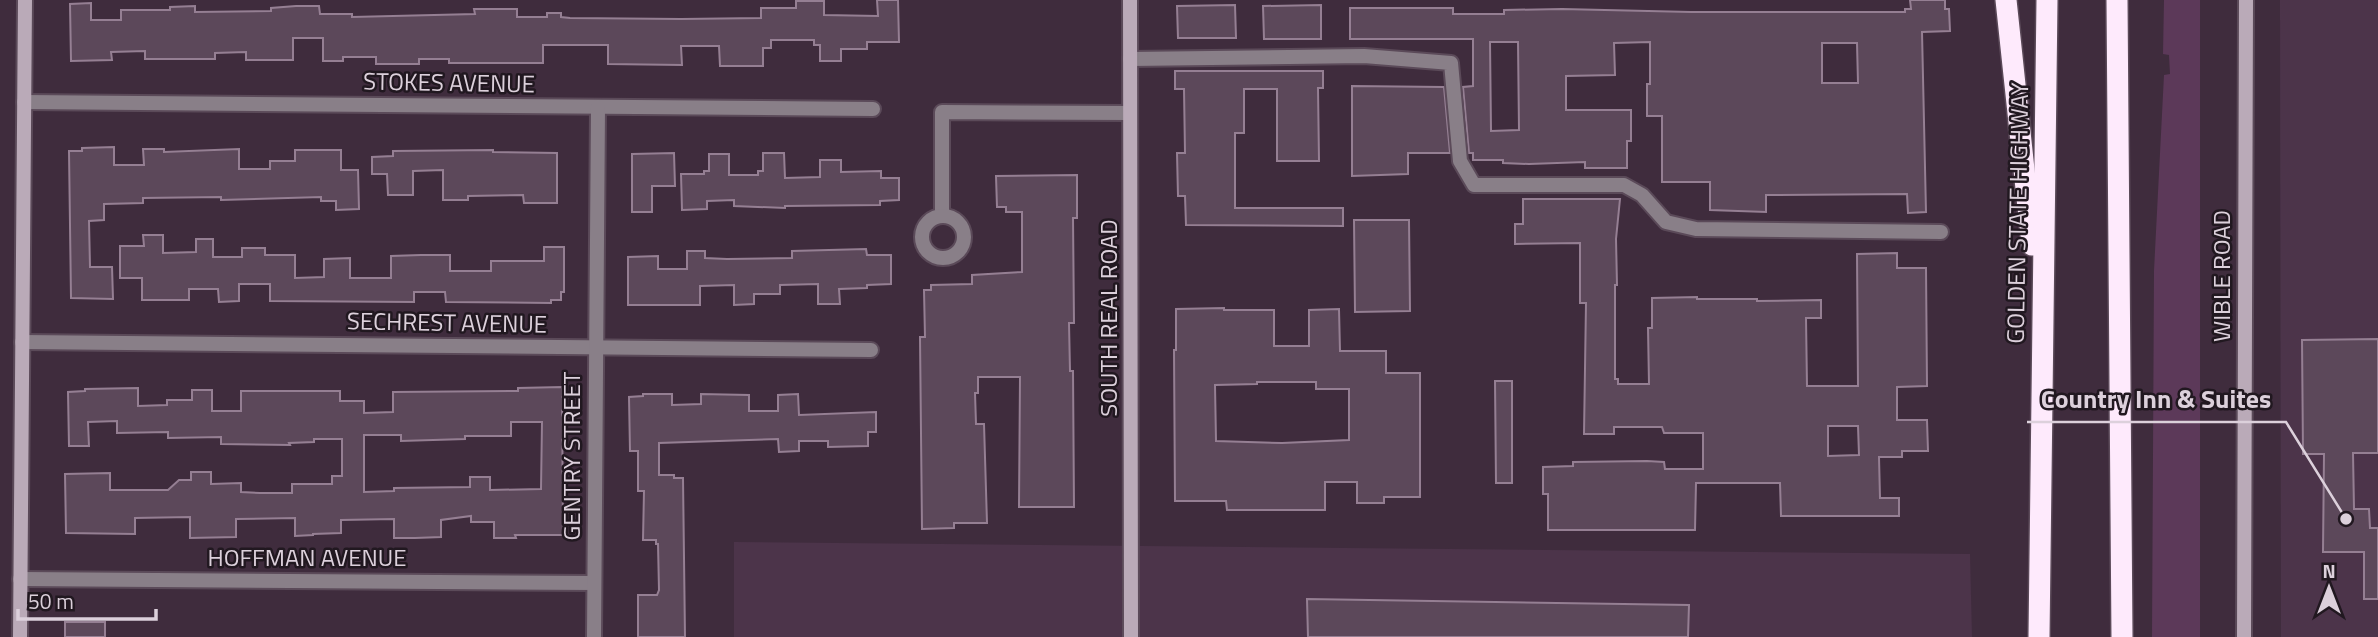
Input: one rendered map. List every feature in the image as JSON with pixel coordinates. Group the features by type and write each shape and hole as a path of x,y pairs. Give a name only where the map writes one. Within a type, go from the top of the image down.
{"highway":[{"path":"2006,0 2042,340"},
{"name":"GOLDEN STATE HIGHWAY","path":"2039,637 2047,0"},
{"path":"2117,0 2122,637"}],"street":[{"path":"20,637 25,0"},
{"name":"SOUTH REAL ROAD","path":"1130,0 1131,637"},
{"name":"WIBLE ROAD","path":"2244,637 2246,0"},
{"path":"1130,59 1364,55 1451,63 1460,162 1474,186 1624,186 1642,195 1666,222 1696,229 1941,232"},
{"name":"STOKES AVENUE","path":"24,102 873,109"},
{"name":"GENTRY STREET","path":"594,637 598,107"},
{"path":"942,216 942,112 1130,113"},
{"name":"SECHREST AVENUE","path":"22,342 871,350"},
{"name":"HOFFMAN AVENUE","path":"20,579 594,583"}],"shaded area":[{"path":"2164,0 2200,0 2200,637 2152,637 2154,271 2164,75 2170,74 2169,55 2163,54"},
{"path":"2280,0 2378,0 2378,637 2281,637"},
{"path":"734,542 1970,554 1972,637 734,637"}],"building":[{"path":"877,0 898,0 899,42 867,42 867,49 841,49 841,61 820,61 820,45 814,45 814,40 771,40 771,48 763,48 763,66 720,66 719,46 681,46 682,65 608,64 608,45 543,45 543,63 449,63 449,59 419,59 419,64 376,64 376,57 343,57 343,61 323,61 323,38 293,38 293,60 246,60 246,52 215,53 215,59 145,59 145,51 111,52 112,60 71,61 70,4 91,3 91,20 121,20 121,10 170,10 170,7 195,6 195,12 271,11 271,8 319,6 320,14 352,14 352,17 475,14 474,9 517,9 517,17 547,17 547,13 561,13 561,17 570,18 681,19 761,18 761,8 796,8 796,1 824,1 824,15 878,16"},
{"path":"1910,0 1945,0 1945,9 1949,9 1950,31 1922,32 1926,212 1908,213 1907,194 1766,195 1766,212 1710,210 1710,182 1662,182 1662,116 1647,116 1650,42 1614,43 1615,75 1566,76 1566,110 1631,110 1631,141 1627,141 1627,168 1585,168 1585,162 1529,164 1503,163 1503,160 1473,160 1473,153 1469,153 1463,87 1473,86 1473,39 1350,39 1350,8 1453,8 1453,14 1504,14 1504,10 1562,9 1905,12 1905,9 1911,9","holes":["1490,42 1518,42 1519,130 1491,131","1822,43 1857,43 1858,83 1822,83"]},
{"path":"1235,5 1236,38 1178,38 1177,6"},
{"path":"1321,5 1321,39 1264,39 1263,6"},
{"path":"1175,71 1323,71 1323,88 1318,88 1319,161 1277,161 1277,89 1244,89 1244,133 1235,133 1235,208 1343,208 1343,226 1186,225 1185,196 1178,196 1177,153 1185,153 1184,89 1175,89"},
{"path":"1352,86 1444,87 1450,153 1408,153 1408,174 1352,176"},
{"path":"114,147 114,165 144,165 143,149 164,149 164,152 239,149 239,169 270,169 270,161 295,161 295,150 341,150 341,170 358,170 359,209 336,210 336,201 321,201 321,197 221,200 221,197 143,198 143,203 104,204 104,220 89,221 90,267 112,267 113,299 71,298 69,151"},
{"path":"493,150 557,153 557,203 524,203 523,195 468,196 468,200 443,200 443,170 413,171 413,195 388,195 387,174 372,174 372,157 393,156 393,151"},
{"path":"674,153 675,186 652,186 652,212 632,212 632,154"},
{"path":"763,153 784,153 785,178 820,177 820,160 841,160 841,172 881,171 881,178 899,178 899,200 880,201 880,205 785,208 734,206 734,200 707,201 707,209 682,210 681,174 704,174 704,171 709,171 709,154 729,154 729,175 758,175 758,171 763,171"},
{"path":"1077,175 1077,218 1073,218 1074,323 1069,323 1070,371 1073,371 1074,507 1019,507 1020,377 978,377 978,393 975,393 976,424 984,424 987,523 954,523 954,528 922,529 920,337 925,337 924,290 931,290 931,285 972,284 972,275 1022,272 1022,212 1006,212 1006,207 997,207 996,176"},
{"path":"1523,199 1620,199 1615,285 1615,379 1618,379 1618,384 1649,384 1648,328 1652,328 1652,298 1697,297 1757,301 1821,300 1821,318 1806,318 1807,386 1858,386 1857,254 1897,253 1897,268 1926,268 1927,386 1897,387 1897,420 1927,420 1928,451 1902,451 1902,457 1879,457 1880,498 1899,498 1899,516 1781,516 1780,483 1696,483 1695,530 1548,530 1548,494 1543,494 1543,467 1573,466 1573,462 1647,461 1664,462 1665,469 1703,469 1703,433 1664,433 1662,427 1614,427 1614,434 1584,434 1586,303 1580,303 1580,243 1515,244 1515,224 1523,224","holes":["1828,426 1858,426 1859,455 1828,456"]},
{"path":"1354,220 1409,220 1410,311 1355,312"},
{"path":"143,235 163,235 163,253 196,252 196,239 213,239 213,257 242,257 242,248 265,248 265,255 295,255 295,278 324,277 324,259 350,258 350,278 391,278 391,256 450,255 450,271 491,271 491,261 544,261 544,247 564,247 564,292 561,292 561,300 551,300 551,303 446,302 445,292 414,292 414,302 270,301 270,284 239,284 239,301 219,302 218,289 189,289 189,300 142,300 142,278 120,278 120,246 144,246"},
{"path":"866,249 867,255 891,255 891,284 839,289 840,304 818,304 818,284 780,285 780,294 754,294 754,304 734,305 734,285 700,286 700,305 628,305 628,257 658,256 658,269 687,269 687,251 705,251 705,258 727,259 792,258 792,251"},
{"path":"1176,309 1274,310 1274,346 1309,346 1309,310 1339,309 1340,351 1386,351 1386,373 1420,373 1420,497 1384,497 1384,503 1357,503 1357,482 1325,482 1325,510 1227,510 1226,501 1175,501","holes":["1316,382 1316,389 1349,389 1349,440 1282,443 1216,441 1215,385"]},
{"path":"2378,339 2378,453 2353,453 2354,509 2369,509 2370,528 2378,528 2378,599 2364,599 2364,552 2323,552 2324,454 2303,454 2302,340"},
{"path":"1495,381 1512,381 1512,483 1496,483"},
{"path":"562,387 563,535 494,538 494,522 471,522 471,516 441,520 441,537 394,538 394,519 341,520 341,533 295,536 295,518 236,519 236,537 190,538 190,517 135,518 135,534 66,533 65,474 110,473 110,490 168,490 179,480 191,480 191,472 211,472 211,484 241,483 241,492 260,493 292,493 292,484 332,484 332,476 342,476 342,439 314,439 314,442 289,443 290,445 221,444 221,437 168,438 168,432 117,433 117,421 88,422 89,446 69,446 68,392 138,388 138,406 167,405 167,400 192,400 192,390 212,390 212,411 241,411 241,391 340,391 340,401 364,401 364,413 393,412 393,392 518,391 518,388","holes":["511,422 542,422 541,489 490,490 490,477 470,477 470,487 394,488 394,491 364,492 364,435 401,435 401,441 511,436"]},
{"path":"672,394 672,405 701,404 701,394 749,395 749,411 778,411 778,395 798,394 799,415 876,412 876,432 868,432 868,446 828,447 828,441 799,441 799,451 779,452 778,439 659,443 659,475 683,478 685,637 638,637 638,595 657,595 659,590 658,544 656,540 643,540 644,491 638,491 638,451 630,451 629,397"},
{"path":"1307,599 1689,605 1688,637 1308,637"},
{"path":"65,622 105,622 105,637 65,637"}],"place":[{"name":"Country Inn & Suites","path":"2346,519"}]}
